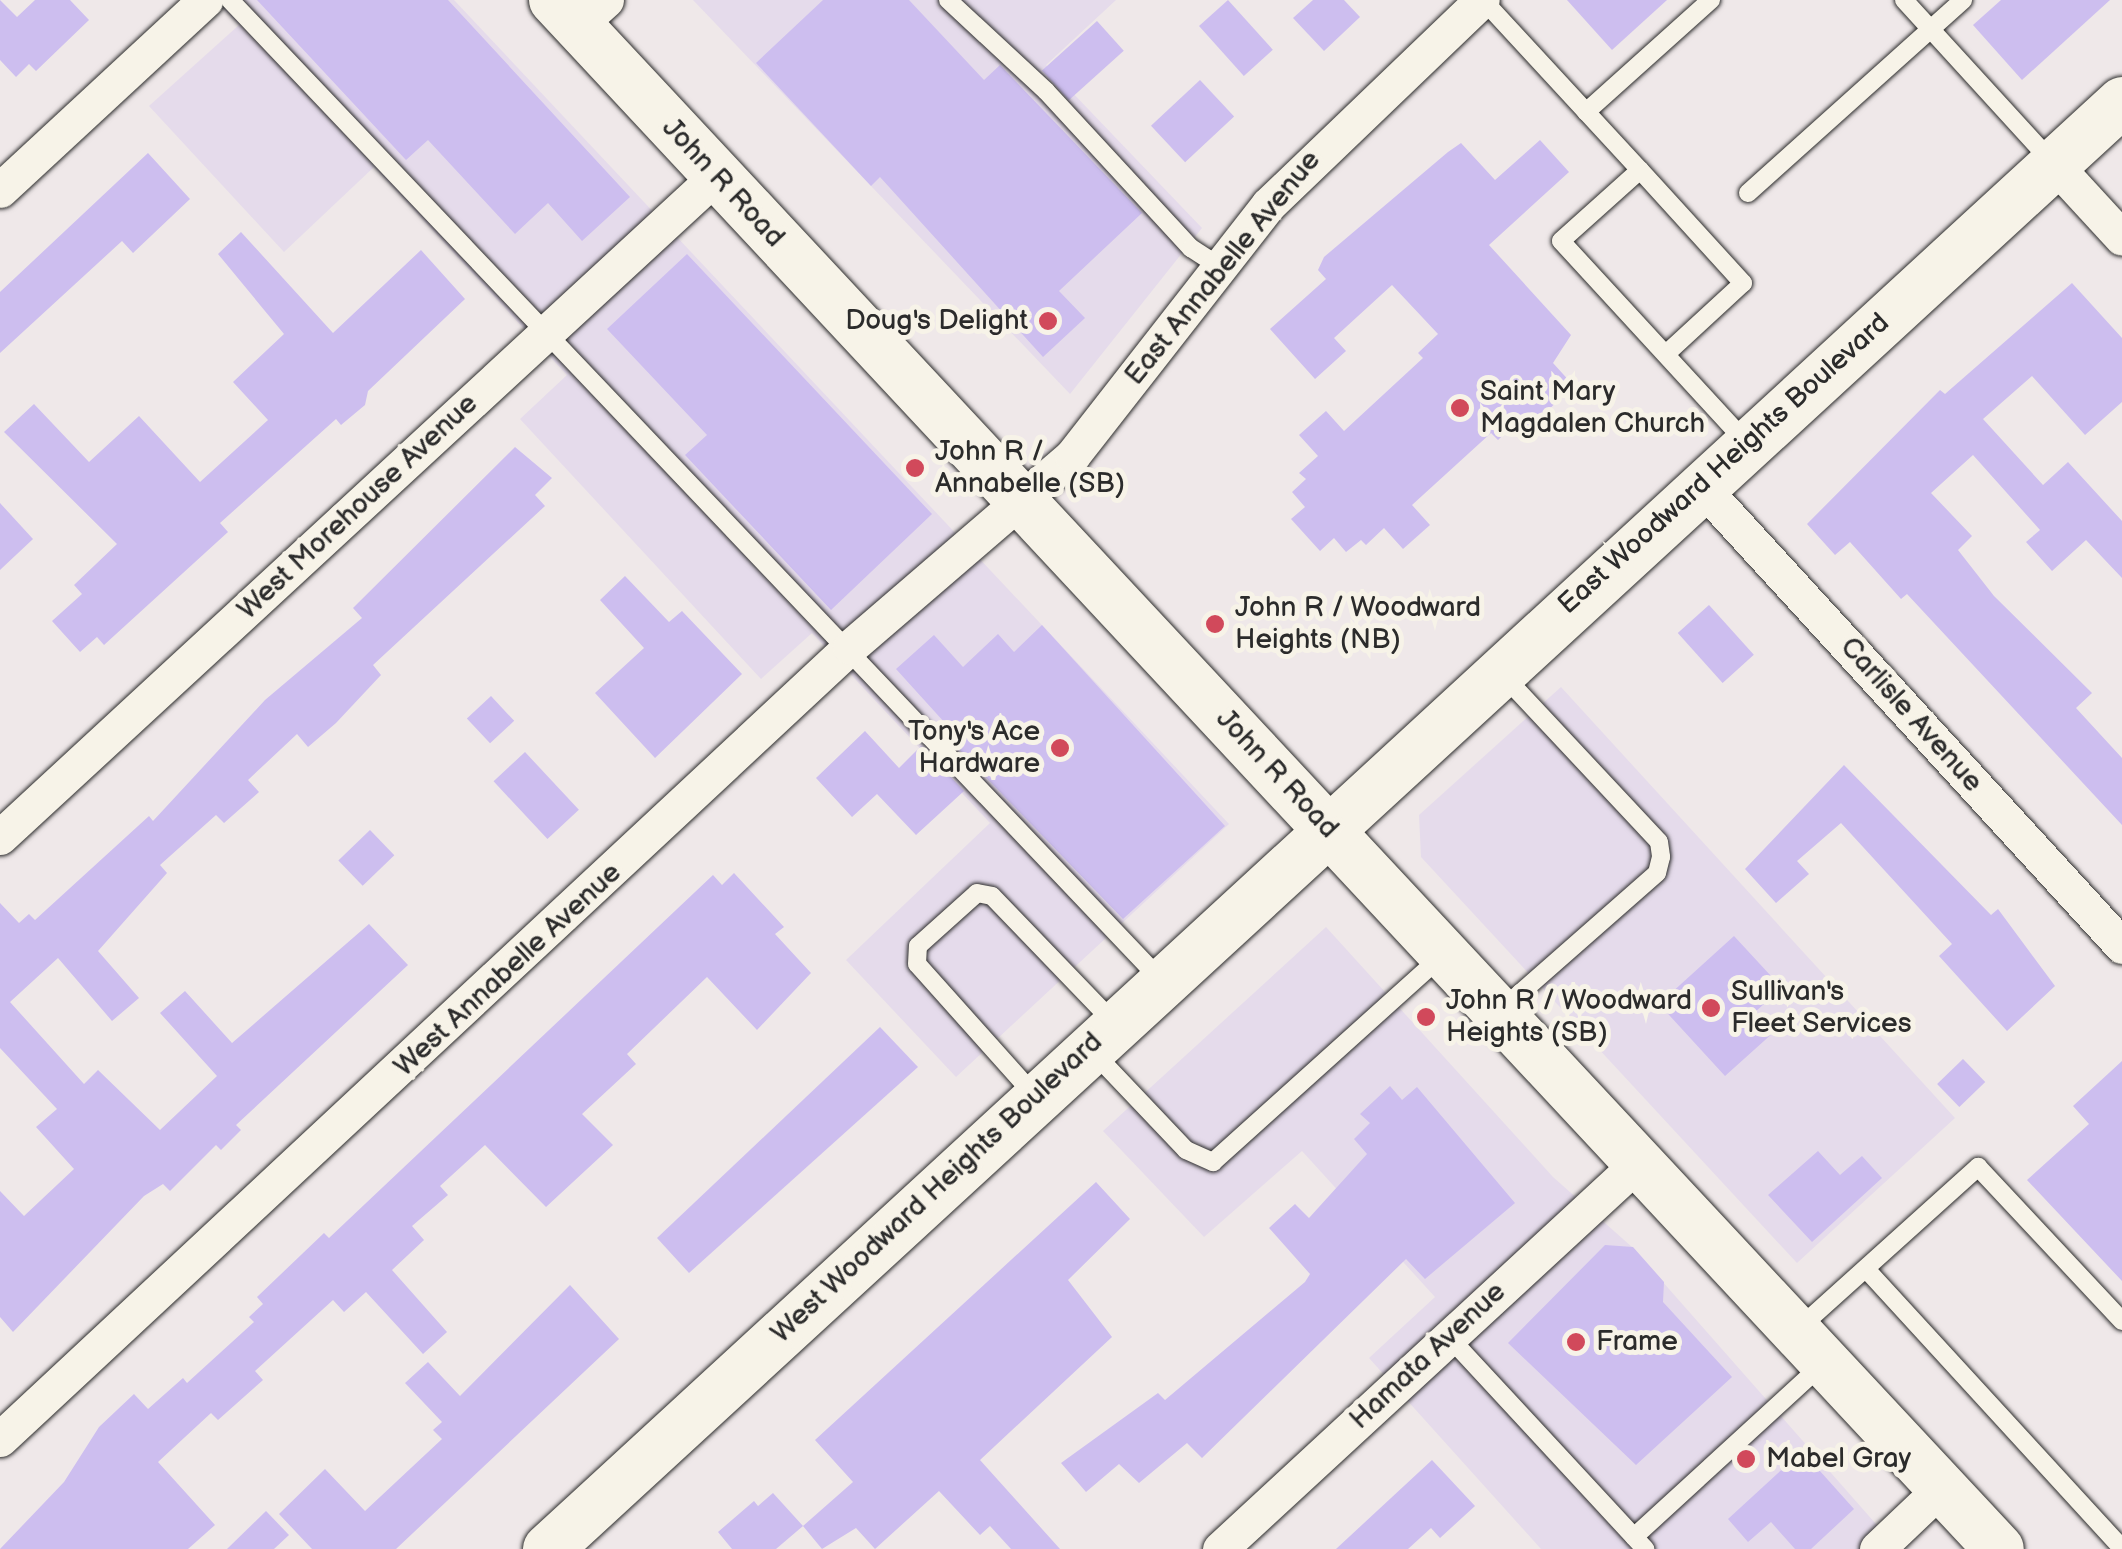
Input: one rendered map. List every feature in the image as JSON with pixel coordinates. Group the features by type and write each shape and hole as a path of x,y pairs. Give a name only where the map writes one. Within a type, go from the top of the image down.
{"street":[{"path":"0,190 204,0"},
{"name":"East Annabelle Avenue","path":"1016,500 1072,456 1219,266 1324,144 1483,0"},
{"name":"John R Road","path":"579,9 716,176 2000,1549"},
{"name":"East Woodward Heights Boulevard","path":"1327,827 2122,102"},
{"path":"2054,164 2122,238"},
{"name":"West Morehouse Avenue","path":"0,838 716,176"},
{"name":"Carlisle Avenue","path":"1700,485 2122,946"},
{"name":"West Annabelle Avenue","path":"0,1439 850,648 1016,500"},
{"name":"West Woodward Heights Boulevard","path":"553,1547 1327,827"},
{"name":"Hamata Avenue","path":"1220,1549 1638,1164"},
{"path":"1877,1549 1942,1488"}],"lane":[{"path":"230,0 850,648 1161,981"},
{"path":"948,0 1046,91 1191,248 1219,266"},
{"path":"1483,0 1743,283 1666,354"},
{"path":"1586,112 1711,0"},
{"path":"1904,0 2054,164"},
{"path":"1748,193 1963,0"},
{"path":"1640,170 1561,241 1747,442"},
{"path":"1498,1012 1658,873 1661,857 1659,842 1499,670"},
{"path":"1036,1097 917,964 918,946 977,892 992,896 1186,1150 1213,1162 1444,954"},
{"path":"1449,1337 1640,1543 1810,1347 1866,1269 1978,1167 2122,1322"},
{"path":"1866,1269 2122,1548"}],"shaded area":[{"path":"215,0 454,0 1229,824 956,1077 846,960 990,823 812,633 761,679 520,419 567,375 374,167 284,252 149,106 239,25"},
{"path":"693,0 1116,0 1046,65 1202,228 1070,394"},
{"path":"1561,687 1955,1118 1797,1263 1421,857 1419,815"},
{"path":"1326,927 1553,1177 1632,1247 1898,1549 1541,1549 1369,1358 1435,1297 1302,1151 1204,1237 1103,1131"}],"building":[{"path":"0,0 17,17 35,0 70,0 89,20 36,71 29,64 16,77 0,60"},
{"path":"257,0 448,0 630,197 582,241 548,203 515,234 428,140 406,160"},
{"path":"823,0 909,0 984,80 1000,65 1142,213 1059,291 1085,318 1043,357 880,177 871,186 756,63"},
{"path":"1228,0 1273,50 1244,76 1199,26"},
{"path":"1313,0 1344,0 1360,17 1324,51 1293,18"},
{"path":"1567,0 1667,0 1612,50"},
{"path":"2001,0 2110,0 2022,80 1973,25"},
{"path":"1097,21 1124,51 1069,100 1042,71"},
{"path":"1200,80 1234,117 1185,162 1151,126"},
{"path":"1540,140 1569,172 1489,245 1571,335 1553,363 1573,385 1527,432 1517,422 1498,440 1491,433 1412,505 1430,525 1403,549 1384,528 1366,545 1361,540 1346,552 1334,538 1320,551 1291,519 1305,507 1292,492 1306,479 1299,473 1318,456 1299,435 1326,411 1344,431 1423,358 1418,353 1438,334 1392,285 1334,338 1346,351 1315,379 1270,329 1326,279 1318,270 1324,257 1448,152 1461,143 1495,180"},
{"path":"148,153 190,199 133,253 122,241 0,353 0,292"},
{"path":"241,232 333,333 421,250 465,299 368,391 365,405 341,425 336,419 220,523 228,532 104,645 97,637 80,652 52,621 82,594 74,585 117,544 4,432 34,404 89,462 139,416 200,482 268,420 233,382 284,334 218,254"},
{"path":"687,254 932,514 831,610 685,455 707,435 607,329"},
{"path":"2072,283 2122,338 2122,402 2085,435 2032,376 1983,419 2043,485 2068,462 2122,521 2122,578 2086,540 2052,571 2026,542 2040,530 1973,455 1931,493 1972,536 1958,550 1994,596 2092,693 2076,708 2122,758 2122,825 1907,594 1901,599 1850,542 1835,555 1807,524 1940,390 1945,394"},
{"path":"515,447 552,478 535,495 545,506 373,665 381,675 336,723 308,747 297,734 248,780 259,792 224,823 216,815 160,865 167,873 98,951 139,998 112,1021 58,958 10,1002 84,1084 98,1070 160,1130 217,1076 160,1013 185,991 232,1043 369,924 408,965 236,1125 241,1130 221,1150 216,1145 170,1191 163,1184 144,1196 13,1332 0,1317 0,1191 24,1216 74,1169 36,1127 57,1109 0,1048 0,903 19,923 29,914 35,920 149,816 153,821 265,700 362,618 353,608"},
{"path":"0,503 33,539 0,570"},
{"path":"625,576 669,622 682,611 742,674 655,758 595,693 644,648 600,600"},
{"path":"1709,605 1754,655 1723,683 1678,633"},
{"name":"Tony's Ace Hardware","path":"1042,625 1225,826 1123,919 939,729 945,723 896,669 934,635 963,667 998,634 1014,652"},
{"path":"491,696 514,721 490,743 467,719"},
{"path":"865,731 899,768 921,746 964,791 916,835 877,794 852,817 816,778"},
{"path":"525,752 579,810 547,839 494,781"},
{"path":"1844,765 1991,915 1998,909 2055,986 2007,1031 1939,956 1952,944 1841,823 1797,861 1809,874 1776,903 1745,869"},
{"path":"370,830 394,855 363,886 338,861"},
{"path":"734,873 784,927 775,934 811,973 757,1030 707,977 627,1054 636,1064 582,1114 613,1145 546,1207 485,1145 440,1186 448,1195 412,1226 424,1240 392,1270 447,1332 423,1354 366,1292 344,1312 333,1300 255,1371 263,1380 218,1420 211,1413 158,1462 215,1525 188,1549 0,1549 64,1482 99,1427 134,1394 148,1409 183,1378 187,1383 254,1322 249,1317 263,1304 257,1297 324,1233 329,1238 713,875 722,885"},
{"name":"Sullivan's Fleet Services","path":"1734,936 1782,988 1755,1012 1774,1032 1725,1076 1659,1004"},
{"path":"880,1027 918,1067 689,1273 657,1238"},
{"path":"1963,1059 1985,1082 1959,1107 1937,1084"},
{"path":"2122,1061 2122,1281 2027,1180 2089,1124 2073,1106"},
{"path":"1390,1086 1402,1100 1417,1087 1515,1203 1425,1279 1406,1259 1202,1458 1187,1443 1139,1483 1119,1464 1086,1492 1061,1463 1158,1393 1165,1400 1305,1282 1310,1274 1269,1228 1295,1204 1309,1218 1367,1154 1354,1139 1370,1123 1360,1114"},
{"path":"1818,1151 1840,1175 1862,1156 1882,1178 1812,1242 1768,1195"},
{"path":"1096,1182 1130,1219 1068,1280 1112,1337 980,1460 1060,1549 1011,1549 990,1526 980,1535 939,1491 875,1549 856,1528 822,1549 803,1526 853,1482 815,1440"},
{"path":"1605,1245 1633,1247 1664,1282 1663,1302 1732,1377 1636,1465 1508,1343"},
{"path":"570,1285 619,1339 396,1549 312,1549 279,1514 325,1469 365,1511 442,1439 433,1430 442,1422 405,1383 428,1362 460,1396"},
{"path":"1802,1451 1854,1509 1811,1549 1795,1549 1771,1522 1748,1542 1728,1519"},
{"path":"1432,1460 1475,1506 1440,1538 1431,1528 1408,1549 1336,1549"},
{"path":"773,1493 803,1526 776,1549 732,1549 718,1532 754,1501 758,1506"},
{"path":"266,1511 289,1535 274,1549 227,1549"}],"place":[{"name":"Doug's Delight","path":"1048,321"},
{"name":"Saint Mary Magdalen Church","path":"1460,408"},
{"name":"John R / Annabelle (SB)","path":"915,468"},
{"name":"John R / Woodward Heights (NB)","path":"1215,624"},
{"name":"Tony's Ace Hardware","path":"1060,748"},
{"name":"Sullivan's Fleet Services","path":"1711,1008"},
{"name":"John R / Woodward Heights (SB)","path":"1426,1017"},
{"name":"Frame","path":"1576,1342"},
{"name":"Mabel Gray","path":"1746,1459"}]}
